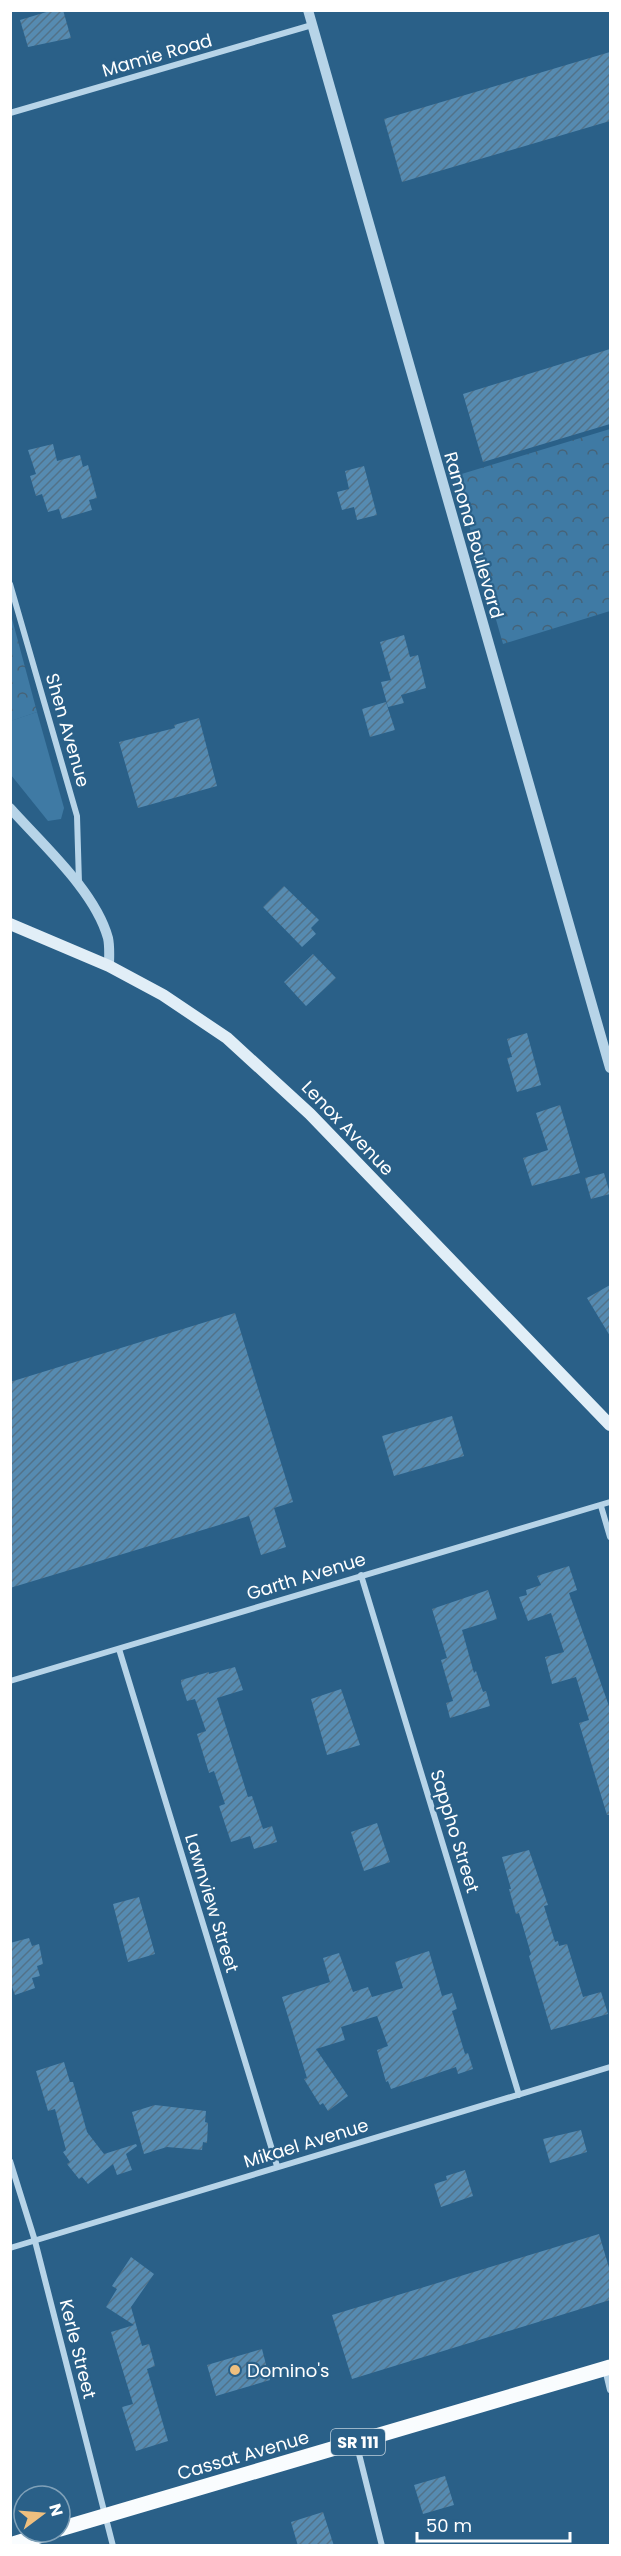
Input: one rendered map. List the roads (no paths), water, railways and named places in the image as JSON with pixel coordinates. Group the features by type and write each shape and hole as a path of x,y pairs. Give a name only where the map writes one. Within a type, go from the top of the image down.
{"main road":[{"name":"Lenox Avenue","path":"10,924 109,966 164,994 227,1038 280,1085 610,1425"},
{"name":"Cassat Avenue","path":"72,2526 608,2368"}],"street":[{"name":"Ramona Boulevard","path":"308,10 606,1037 610,1068"},
{"name":"Mamie Road","path":"10,113 312,25"},
{"name":"Shen Avenue","path":"10,584 77,816 80,886"},
{"path":"10,808 80,886 98,913 108,940 109,966"},
{"name":"Garth Avenue","path":"10,1682 610,1502"},
{"path":"601,1506 610,1537"},
{"name":"Sappho Street","path":"361,1575 519,2096"},
{"name":"Lawnview Street","path":"119,1649 277,2166"},
{"name":"Mikael Avenue","path":"10,2248 610,2067"},
{"name":"Kerle Street","path":"10,2161 34,2241 112,2546"},
{"path":"608,2368 610,2391"},
{"path":"356,2442 382,2546"}],"place":[{"name":"Domino's","path":"235,2370"}]}
